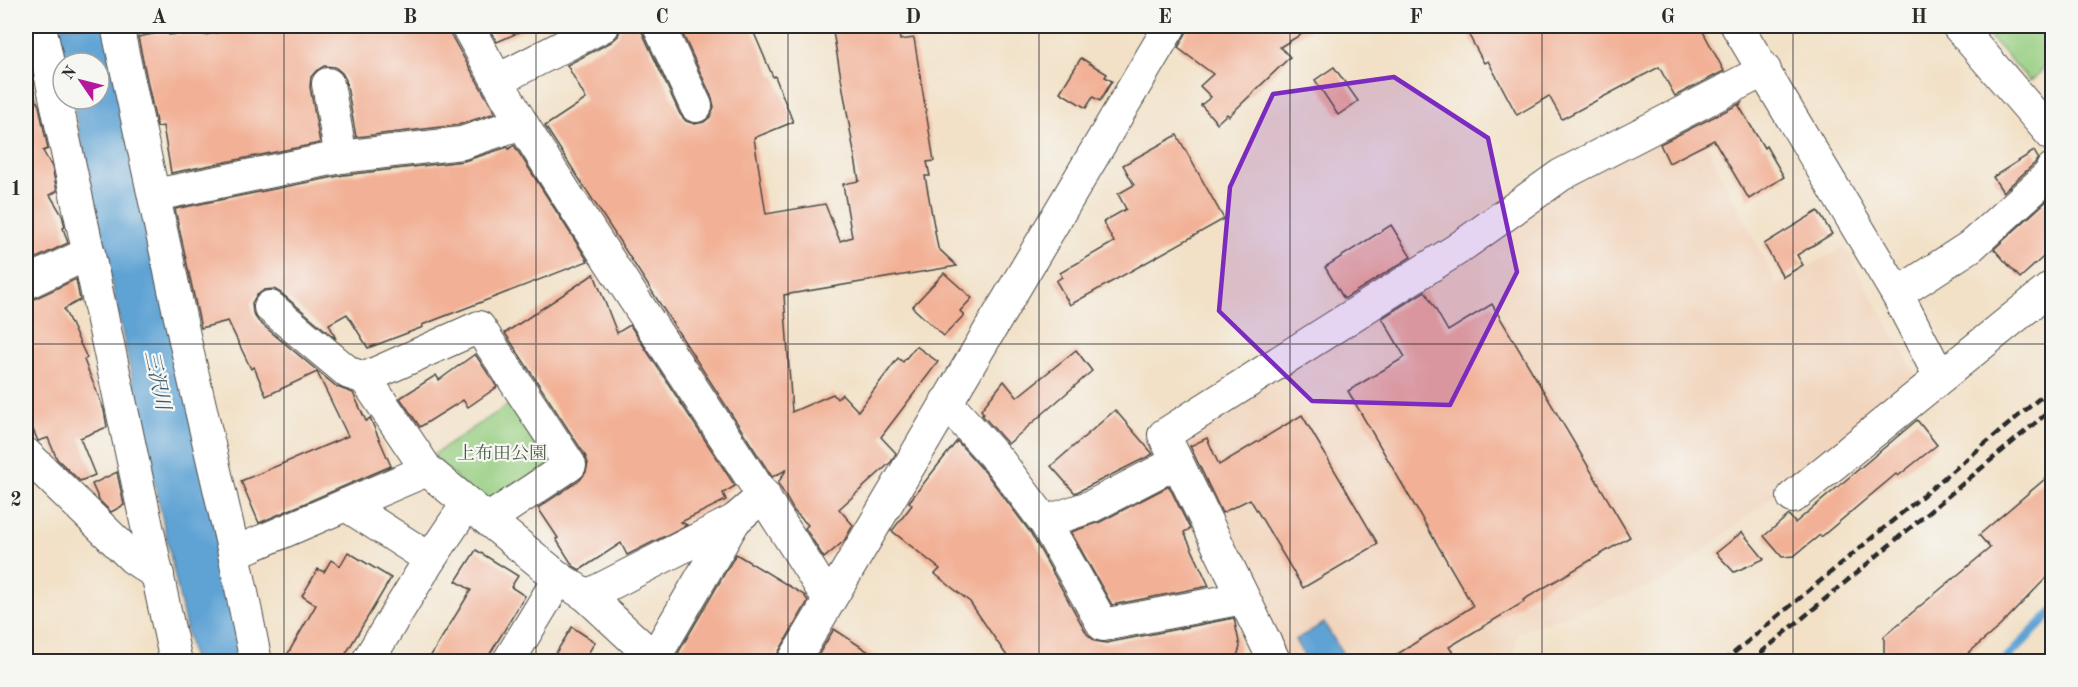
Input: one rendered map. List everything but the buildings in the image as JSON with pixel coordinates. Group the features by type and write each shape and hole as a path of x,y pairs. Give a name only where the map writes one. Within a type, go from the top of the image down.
{"street":[{"path":"40,26 176,662"},
{"path":"117,26 256,662"},
{"path":"467,26 522,123 589,230 764,495 830,600"},
{"path":"498,80 603,26"},
{"path":"659,26 696,106"},
{"path":"793,662 1170,26"},
{"path":"1737,26 1897,294 1940,377"},
{"path":"1958,26 2052,135"},
{"path":"1270,660 1244,598 1164,435 1456,250 1561,175 1765,70"},
{"path":"328,84 341,157"},
{"path":"154,195 341,157 462,143 522,123"},
{"path":"1897,294 1971,246 2050,174 2052,169"},
{"path":"27,279 89,253"},
{"path":"1793,497 2052,287"},
{"path":"270,307 349,373 366,378 427,470 559,578 587,597 655,660 735,520"},
{"path":"366,378 479,327 570,465 478,511 430,559 367,662"},
{"path":"946,402 999,461 1045,522 1103,625 1244,598"},
{"path":"26,454 133,558 158,575"},
{"path":"1045,522 1092,506 1177,462"},
{"path":"234,553 427,470"},
{"path":"587,597 735,520 764,495"},
{"path":"346,505 430,559"},
{"path":"508,662 559,578"}],"highlighted area":[{"path":"1394,77 1488,138 1517,272 1450,405 1312,401 1219,311 1230,187 1273,94"}],"shaded area":[{"path":"1693,119 1777,285 1844,246 1919,380 1668,579 1518,633 1513,661 1286,661 1181,452 1187,433 1564,187"}],"green space":[{"path":"1980,26 2050,26 2049,51 2037,76 2030,81"},
{"name":"上布田公園","path":"514,401 551,458 548,467 486,507 433,455"}],"water":[{"name":"三沢川","path":"56,26 109,26 243,661 193,661 75,111 111,111 111,51 61,51"},
{"path":"1324,623 1347,661 1307,661 1295,640"}],"waterway":[{"path":"2003,662 2052,612"}],"railway":[{"path":"1723,662 2052,388"},
{"path":"1750,662 2052,409"}]}
